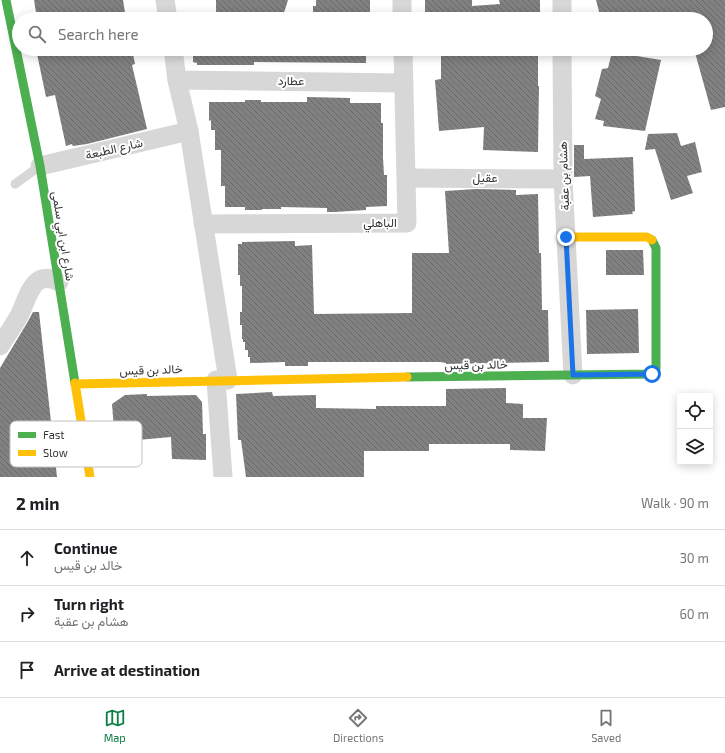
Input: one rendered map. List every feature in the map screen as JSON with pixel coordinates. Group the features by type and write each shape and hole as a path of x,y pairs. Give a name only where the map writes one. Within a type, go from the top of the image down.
{"street":[{"name":"شارع ابن ابي سلمى","path":"6,0 12,29"},
{"path":"165,0 167,12"},
{"path":"402,0 402,12"},
{"path":"562,0 562,12"},
{"name":"شارع ابن ابي سلمى","path":"17,56 40,166 81,421"},
{"path":"173,56 189,132 203,224 222,380 223,477"},
{"name":"الباهلي","path":"203,224 407,223 403,56"},
{"name":"هشام بن عقبة","path":"562,56 563,179 573,375"},
{"name":"عطارد","path":"177,80 404,83"},
{"name":"شارع الطبعة","path":"40,166 189,132"},
{"name":"عقيل","path":"407,178 563,179"},
{"name":"خالد بن قيس","path":"75,384 222,380 649,375 655,372 656,248 654,241 647,237 566,237"},
{"path":"0,346 14,325 34,284 44,279 59,282"},
{"name":"شارع ابن ابي سلمى","path":"88,467 90,477"}],"lane":[{"path":"15,184 40,166"}],"building":[{"path":"34,0 123,0 125,12 36,12"},
{"path":"216,0 288,0 284,12 216,12"},
{"path":"316,0 370,0 370,12 313,12 313,6 316,6"},
{"path":"425,0 472,0 472,6 500,4 499,0 540,0 540,12 425,12"},
{"path":"596,0 725,0 725,107 711,110 696,56 713,56 713,12 599,12"},
{"path":"37,56 133,56 135,64 132,65 147,129 87,144 73,146 72,144 66,146 55,95 46,97"},
{"path":"193,56 366,56 366,63 254,62 254,65 197,65 197,63 193,62"},
{"path":"441,56 538,56 538,152 483,150 484,127 439,131 435,80 441,79"},
{"path":"611,56 636,56 661,60 645,131 603,126 604,121 595,119 601,99 595,96 602,69 608,68"},
{"path":"307,97 350,98 350,103 381,103 384,175 387,175 387,206 366,207 366,210 335,212 327,212 327,208 281,207 281,209 245,210 245,207 225,207 225,186 221,186 221,150 215,150 215,130 211,130 211,120 209,121 209,102 245,102 245,100 261,100 261,102 307,102"},
{"path":"677,133 681,146 695,142 702,172 687,176 693,193 671,200 655,149 645,150 648,134"},
{"path":"574,145 584,145 584,159 633,157 635,211 632,212 633,214 593,217 590,176 574,177"},
{"path":"476,189 516,190 516,195 538,194 542,310 548,310 549,362 446,364 440,362 308,362 308,366 285,366 285,362 250,363 248,350 245,350 245,342 243,342 242,339 242,325 240,325 240,312 242,312 242,286 240,286 240,275 238,275 238,244 242,244 242,242 295,241 295,246 312,245 314,314 412,313 412,253 449,253 445,191"},
{"path":"606,250 643,250 644,275 606,275"},
{"path":"638,309 639,353 587,354 586,310"},
{"path":"33,312 39,312 51,421 10,421 10,467 56,467 57,477 0,477 0,368"},
{"path":"506,388 506,403 523,404 523,418 547,418 545,451 510,450 510,444 429,444 429,451 364,451 364,477 246,477 241,440 238,440 236,394 272,392 273,396 316,395 316,408 376,409 376,406 446,406 446,389"},
{"path":"125,395 196,395 202,402 203,434 206,434 206,460 172,459 171,437 142,440 142,421 113,421 112,404"}],"traffic: fast":[{"path":"6,0 12,29"},
{"path":"17,56 40,166 75,383"},
{"path":"407,377 652,374 656,369 656,248 652,240"}],"traffic: slow":[{"path":"566,237 647,237 652,240"},
{"path":"75,384 407,377"},
{"path":"75,383 81,421"},
{"path":"88,467 90,477"}],"route":[{"path":"566,237 573,375 652,374"}]}
